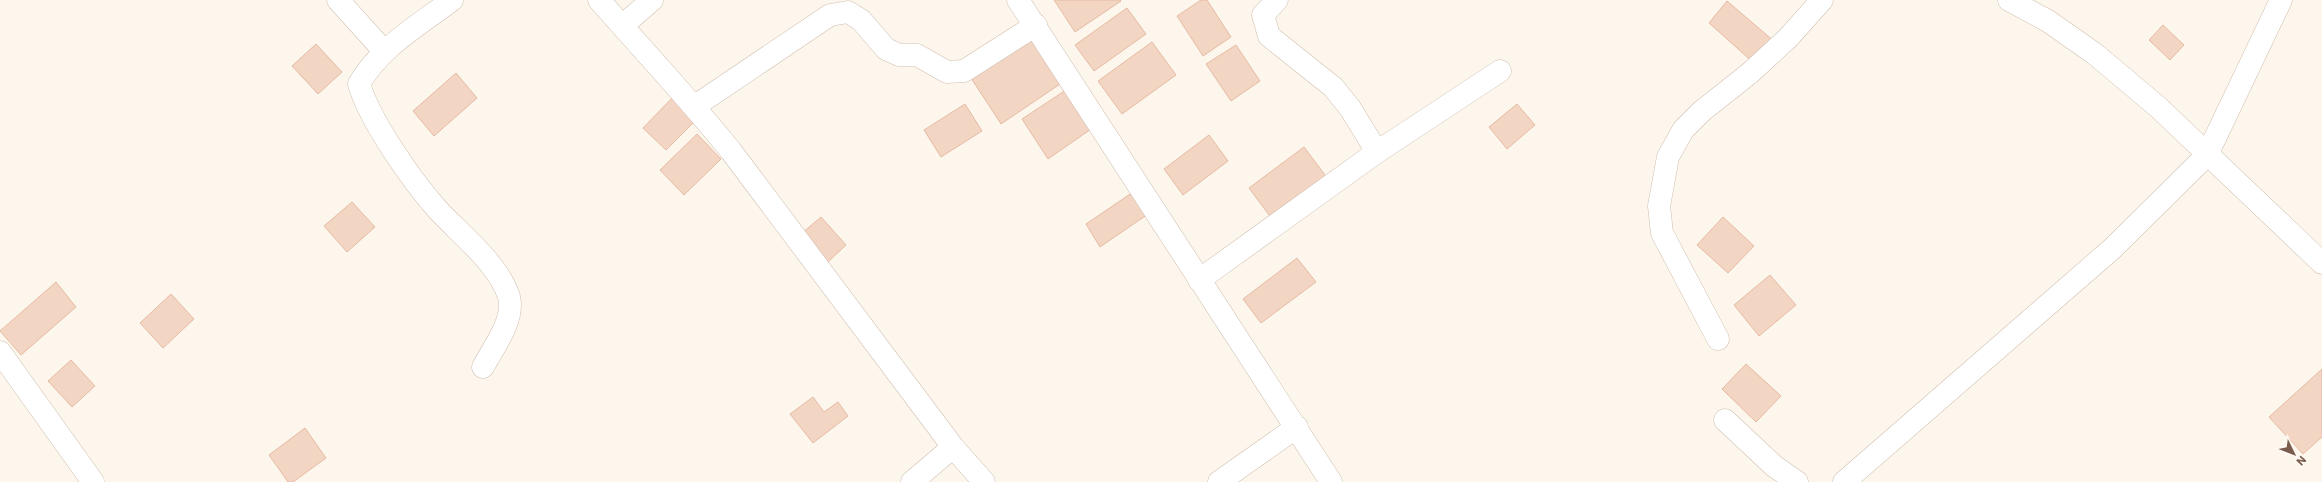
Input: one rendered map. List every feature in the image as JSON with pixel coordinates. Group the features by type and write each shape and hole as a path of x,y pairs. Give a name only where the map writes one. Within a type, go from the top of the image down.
{"street":[{"path":"338,0 384,51"},
{"path":"452,0 384,51 368,67 359,84 364,100 412,178 437,209 496,272 509,298 508,320 483,367"},
{"path":"599,0 662,73 695,106 732,151 953,447 984,482"},
{"path":"622,26 652,0"},
{"path":"1018,0 1036,25 1199,280 1331,482"},
{"path":"1277,0 1263,16 1269,36 1333,88 1350,108 1377,152"},
{"path":"1718,339 1662,233 1659,206 1668,157 1682,130 1702,111 1750,73 1788,38 1822,0"},
{"path":"2010,0 2048,22 2095,54 2158,107 2322,263"},
{"path":"1844,482 2113,248 2207,154 2281,0"},
{"path":"695,106 830,15 848,12 862,20 886,49 899,55 917,55 947,72 964,71 1036,25"},
{"path":"1199,280 1377,152 1500,71"},
{"path":"0,352 93,482"},
{"path":"1725,420 1774,466 1797,482"},
{"path":"1219,482 1297,428"},
{"path":"912,482 953,447"}],"building":[{"path":"1054,0 1120,0 1121,1 1075,32"},
{"path":"1201,0 1207,0 1231,37 1203,56 1177,16"},
{"path":"1727,1 1775,42 1755,64 1709,23"},
{"path":"1127,8 1146,34 1094,71 1075,45"},
{"path":"2163,25 2184,45 2170,60 2149,40"},
{"path":"1039,33 1069,78 1001,124 971,78"},
{"path":"1152,42 1176,75 1122,114 1098,81"},
{"path":"316,44 342,72 318,94 292,66"},
{"path":"1236,45 1260,81 1231,101 1206,64"},
{"path":"456,73 477,98 434,136 413,111"},
{"path":"1069,88 1094,127 1048,159 1022,119"},
{"path":"675,95 698,118 666,150 643,128"},
{"path":"965,104 982,131 941,157 924,130"},
{"path":"1517,104 1535,125 1507,149 1489,127"},
{"path":"697,134 721,159 684,195 660,170"},
{"path":"1209,135 1228,161 1183,195 1164,169"},
{"path":"1304,147 1328,179 1272,219 1249,188"},
{"path":"1136,190 1151,212 1100,247 1086,224"},
{"path":"352,202 375,227 347,252 324,226"},
{"path":"821,217 846,245 828,262 802,233"},
{"path":"1723,217 1754,246 1728,273 1697,245"},
{"path":"1297,258 1316,282 1261,323 1243,299"},
{"path":"1770,275 1796,305 1759,336 1734,305"},
{"path":"56,282 76,307 21,355 0,331"},
{"path":"171,294 194,319 163,348 140,323"},
{"path":"71,360 95,386 72,407 48,381"},
{"path":"1746,364 1781,396 1756,422 1722,389"},
{"path":"2322,369 2322,437 2303,454 2269,417"},
{"path":"813,397 824,412 838,402 848,416 813,443 790,414"},
{"path":"305,428 326,458 293,482 288,482 269,455"}]}
